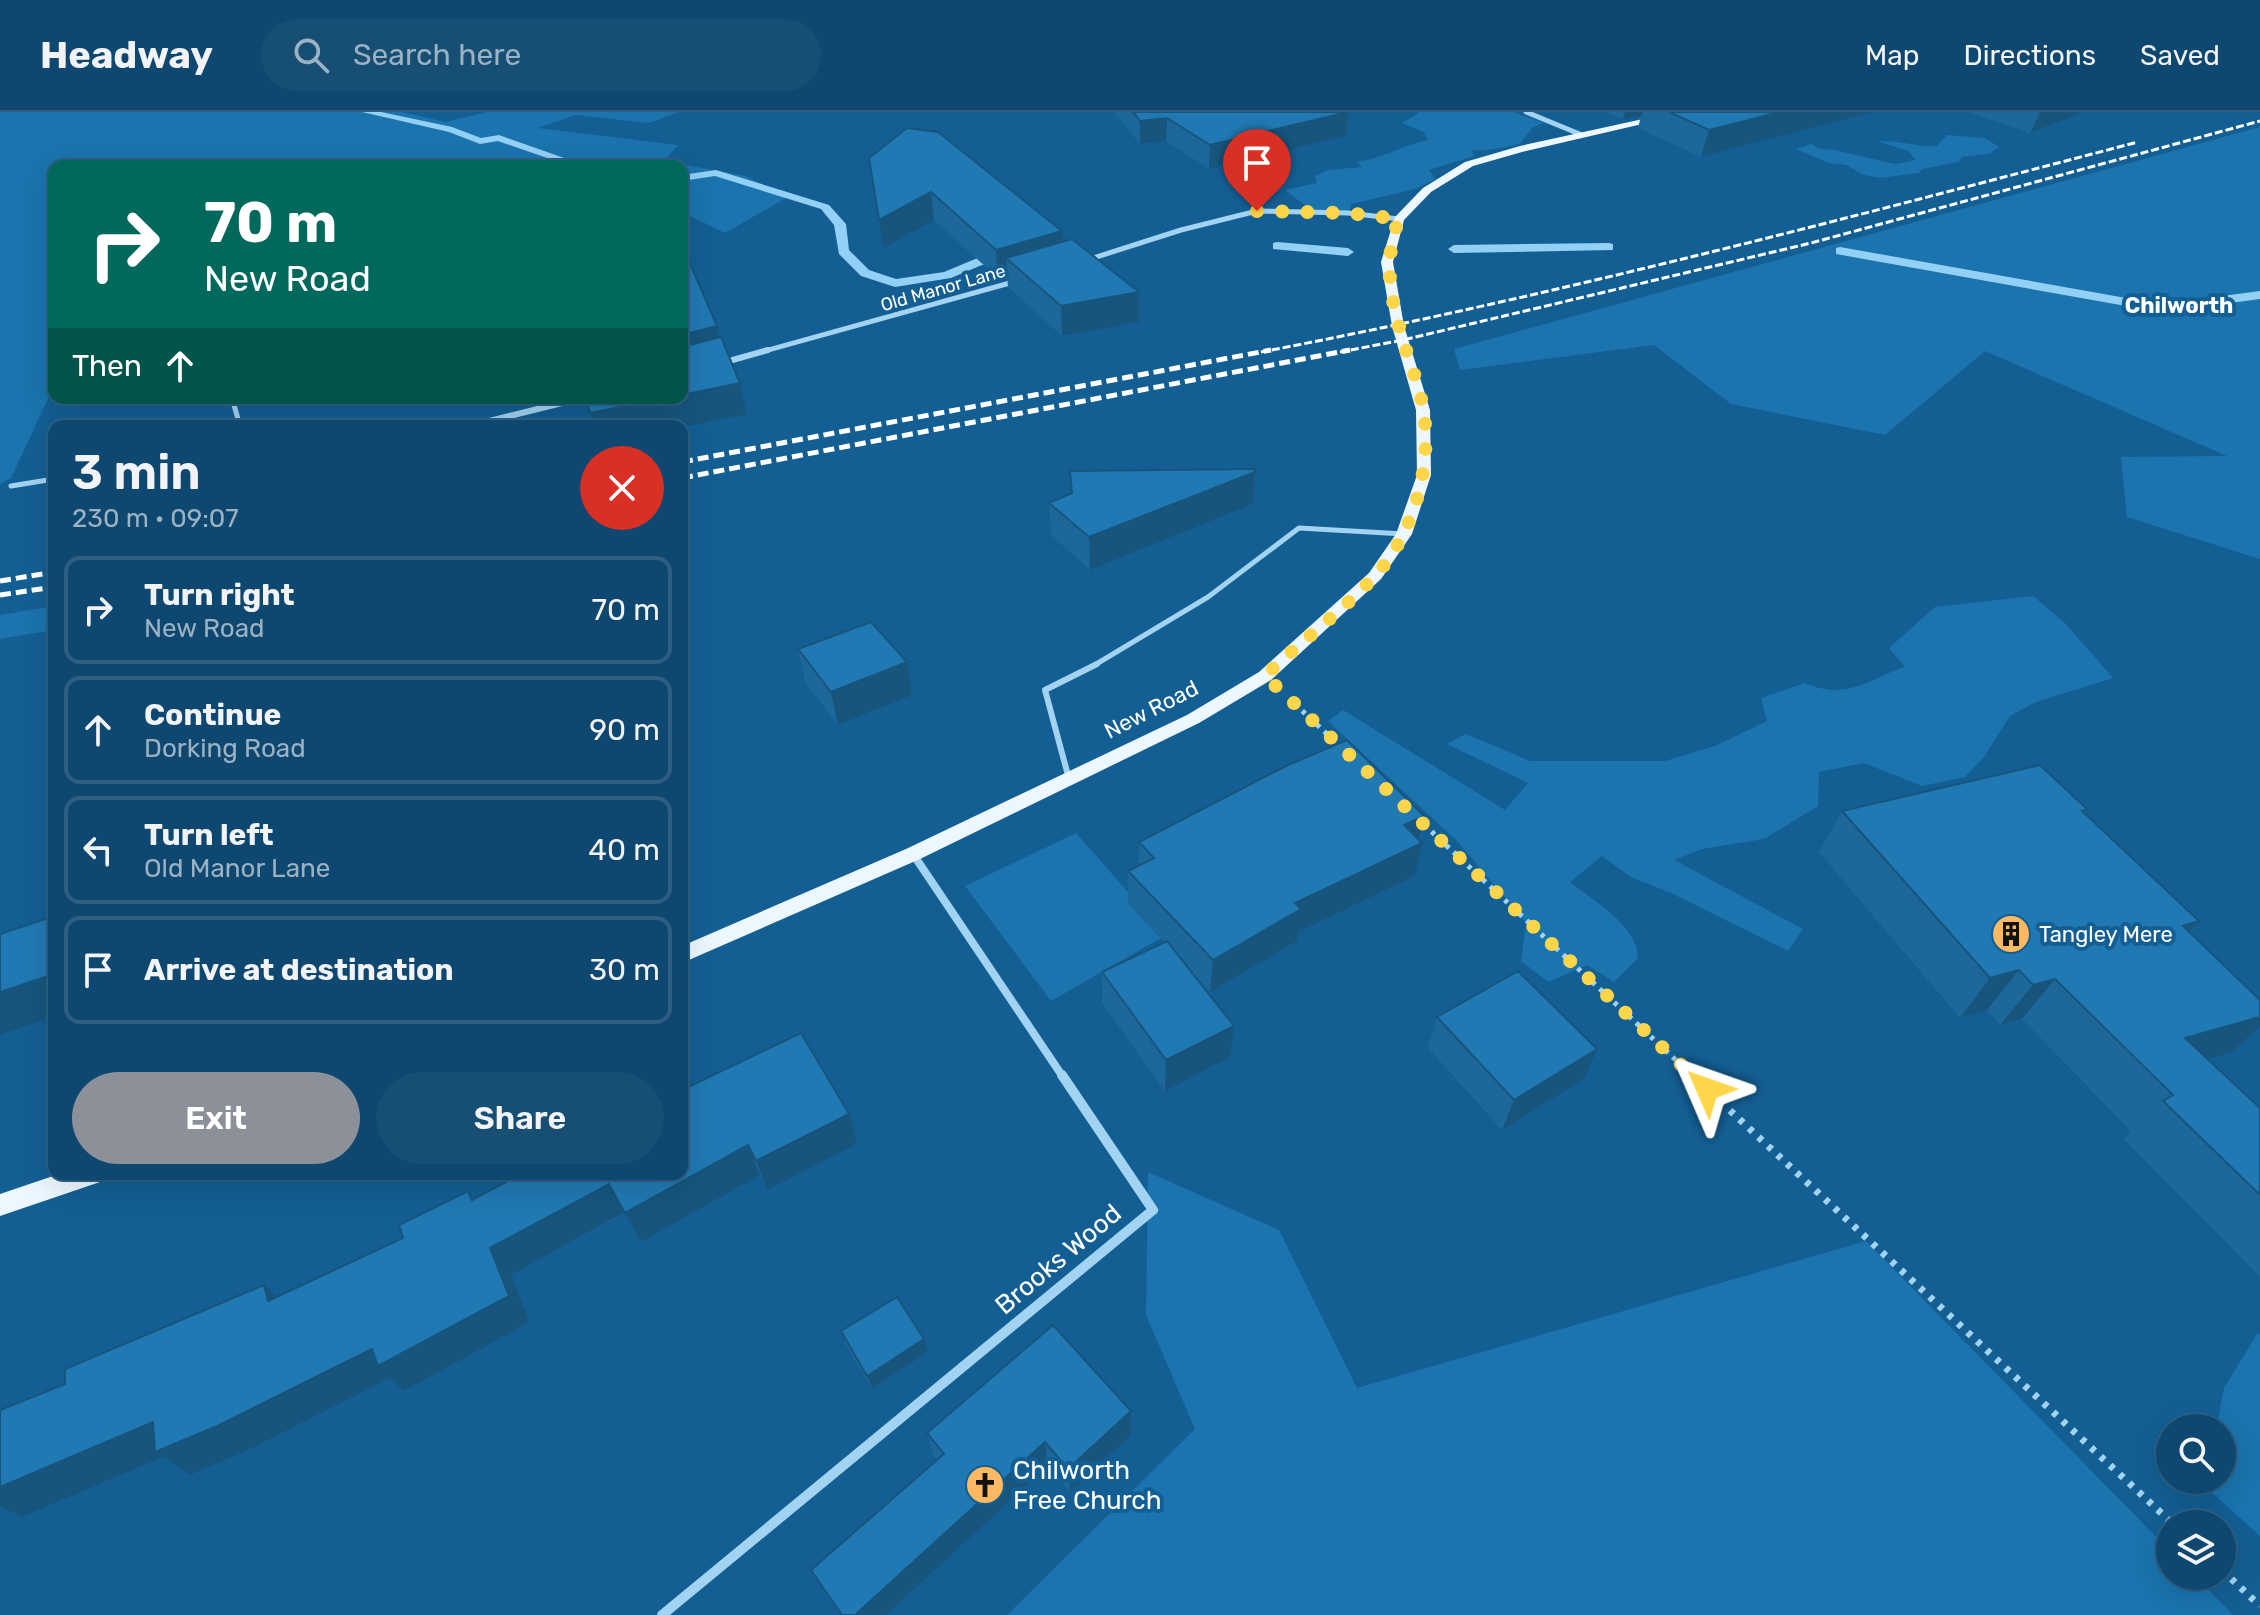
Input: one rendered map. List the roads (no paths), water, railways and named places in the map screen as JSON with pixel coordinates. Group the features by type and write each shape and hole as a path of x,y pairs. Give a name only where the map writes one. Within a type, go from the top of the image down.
{"main road":[{"path":"1399,219 1427,190 1469,164 1689,112"},
{"name":"New Road","path":"688,952 913,854 1193,719 1265,676 1375,576 1404,534 1424,475 1423,410 1398,326 1387,262 1399,219"},
{"path":"0,1205 73,1180"}],"street":[{"path":"1526,112 1582,135"},
{"path":"1085,261 1181,230 1257,211 1348,213 1399,219"},
{"name":"Old Manor Lane","path":"712,366 1029,278"},
{"path":"493,420 558,404"},
{"name":"Brooks Wood","path":"662,1615 1153,1210 913,854"}],"lane":[{"path":"11,486 48,480"},
{"path":"1069,779 1045,690 1122,652 1193,610 1244,574 1299,528 1404,534"}],"waterway":[{"path":"367,112 452,130 480,141 499,138 562,160"},
{"path":"688,177 716,173 825,207 840,224 843,251 865,273 895,283 947,275 980,261 1006,262"},
{"path":"1277,246 1348,252"},
{"path":"1454,249 1609,247"},
{"path":"1840,251 2126,302 2193,304 2260,295"}],"railway":[{"path":"1340,352 1403,340 1811,243 2260,121"},
{"path":"1271,350 1591,281 2138,142"},
{"path":"688,461 1271,350"},
{"path":"1261,352 1271,350"},
{"path":"688,477 1350,350"},
{"path":"0,581 48,573"},
{"path":"0,595 48,588"}],"place":[{"name":"Tangley Mere","path":"2011,934"},
{"name":"Chilworth Free Church","path":"985,1485"}],"district":[{"name":"Chilworth","path":"2179,305"}]}
